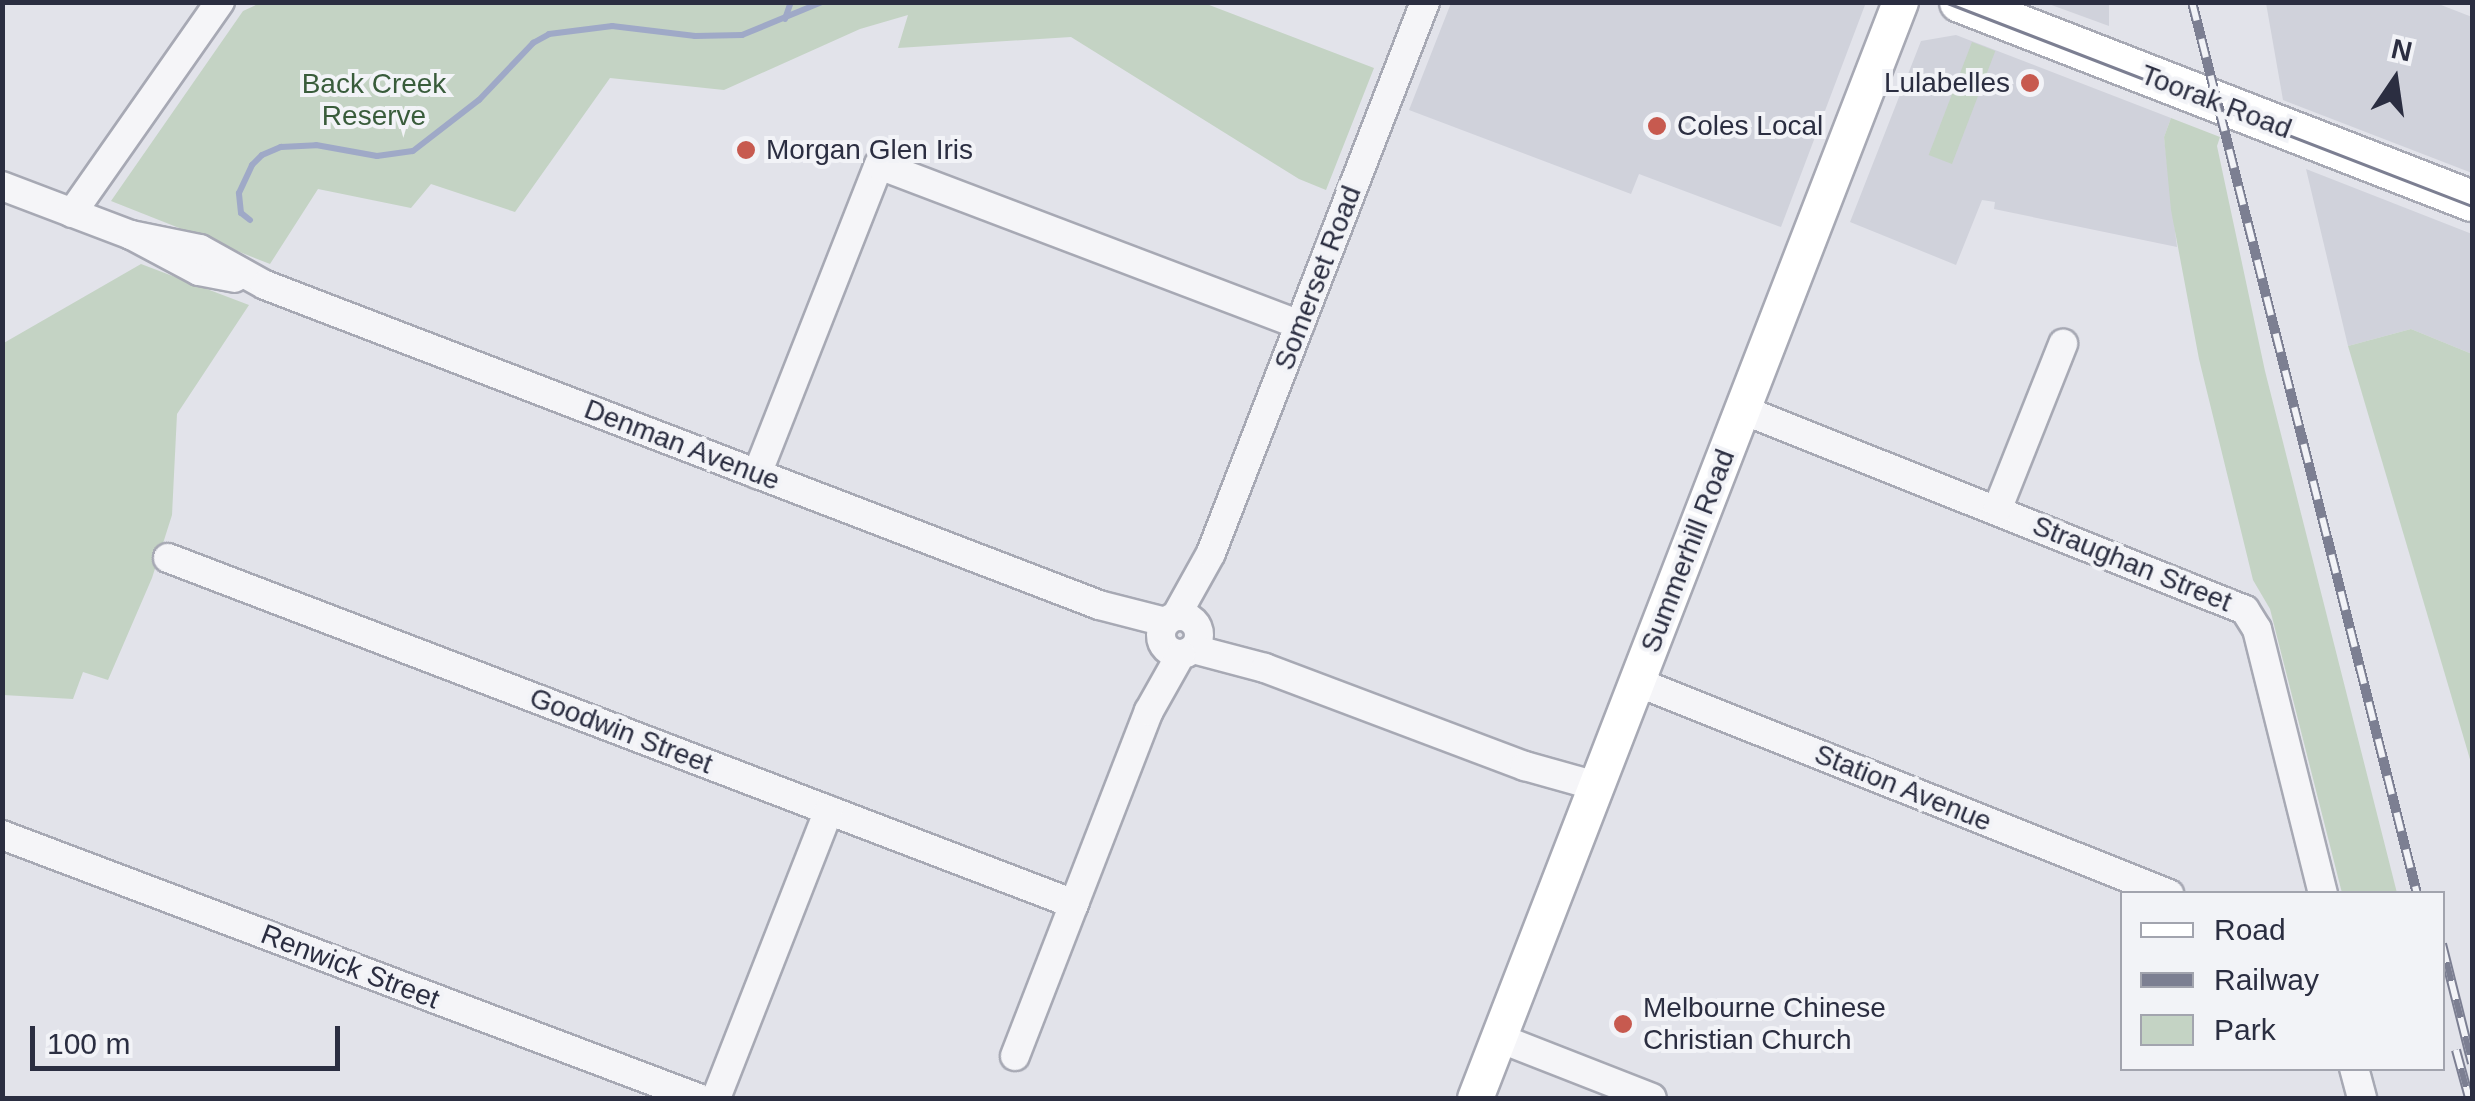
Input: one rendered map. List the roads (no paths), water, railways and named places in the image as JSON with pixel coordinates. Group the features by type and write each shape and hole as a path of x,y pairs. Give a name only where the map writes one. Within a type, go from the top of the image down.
{"highway":[{"name":"Toorak Road","path":"1960,2 2472,200"}],"main road":[{"name":"Summerhill Road","path":"1475,1098 1900,2"}],"street":[{"path":"72,213 220,2"},
{"name":"Somerset Road","path":"1015,1056 1425,2"},
{"path":"757,474 879,165 1300,325"},
{"name":"Denman Avenue","path":"2,186 132,235 185,244 265,285 1594,792"},
{"path":"1998,510 2063,344"},
{"name":"Straughan Street","path":"1743,410 2238,606 2250,615 2257,629 2323,891"},
{"name":"Goodwin Street","path":"168,558 1074,904"},
{"name":"Station Avenue","path":"1637,682 2161,891"},
{"path":"716,1098 829,810"},
{"name":"Renwick Street","path":"2,836 698,1098"},
{"path":"1499,1038 1652,1098"},
{"path":"2355,1071 2362,1098"}],"waterway":[{"path":"785,19 791,2"},
{"path":"250,220 241,213 239,193 252,165 262,155 281,147 316,145 377,156 413,151 479,100 533,43 549,34 612,26 695,36 742,35 822,2"}],"tram line":[{"path":"1945,2 2472,206"}],"railway":[{"path":"2192,2 2416,891"},
{"path":"2445,956 2472,1063"},
{"path":"2456,1050 2469,1098"}],"place":[{"name":"Lulabelles","path":"2030,83"},
{"name":"Coles Local","path":"1657,126"},
{"name":"Morgan Glen Iris","path":"746,150"},
{"name":"Melbourne Chinese Christian Church","path":"1623,1024"}],"park label":[{"name":"Back Creek Reserve","path":"374,100"}]}
